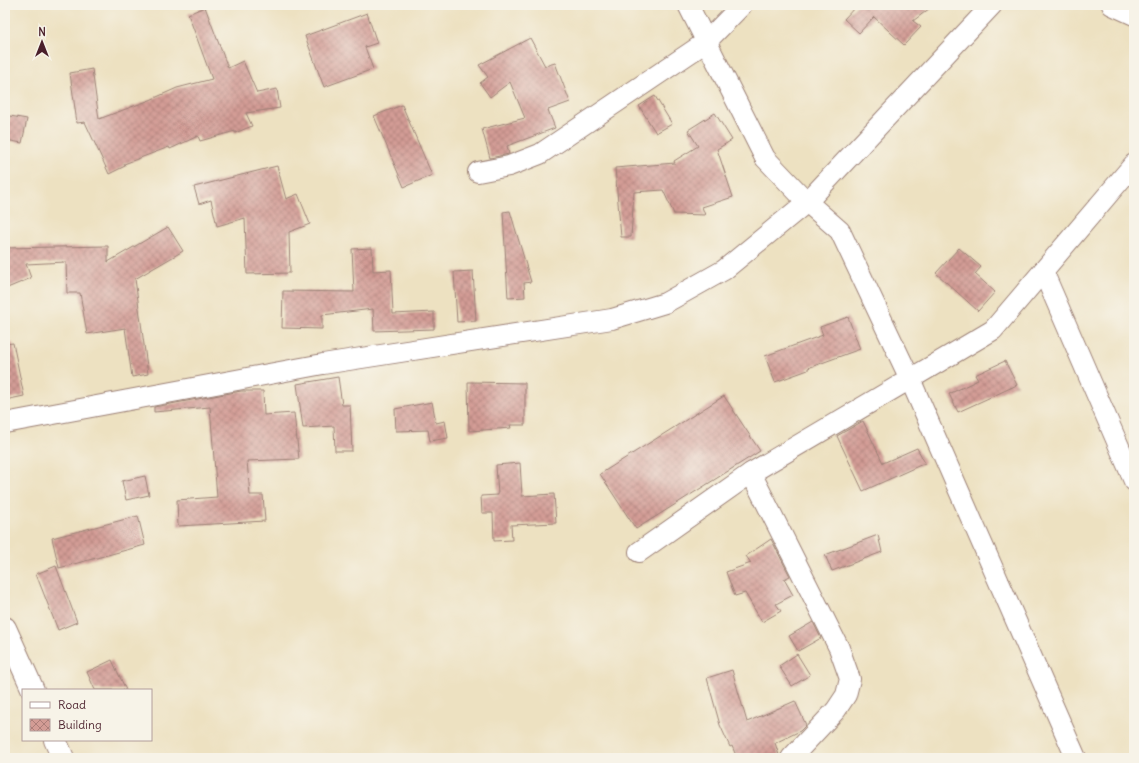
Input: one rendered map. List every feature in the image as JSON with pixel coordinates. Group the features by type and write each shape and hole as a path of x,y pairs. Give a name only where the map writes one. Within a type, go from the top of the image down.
{"main road":[{"path":"5,628 33,689"},
{"path":"55,741 63,758"}],"street":[{"path":"688,5 765,158 807,202 840,231 910,379 1076,758"},
{"path":"478,172 509,166 540,154 706,42 742,5"},
{"path":"5,423 323,364 612,319 665,303 724,270 807,202 992,5"},
{"path":"1112,5 1134,15"},
{"path":"639,552 752,473 993,330 1134,164"},
{"path":"1043,271 1134,481"},
{"path":"752,473 839,648 850,679 846,695 836,710 791,758"}],"building":[{"path":"857,5 934,5 913,21 921,27 904,45 874,17 859,33 844,19"},
{"path":"205,7 228,68 243,61 257,93 277,89 280,108 246,113 252,126 235,133 235,131 200,141 198,136 170,149 169,147 124,164 125,166 109,174 85,122 77,123 70,73 92,69 99,119 177,88 212,79 188,14"},
{"path":"367,13 377,43 365,47 373,69 324,87 305,36"},
{"path":"530,38 545,66 555,63 570,102 548,110 555,128 507,146 509,154 490,158 482,129 525,118 510,82 490,97 480,83 488,77 479,65"},
{"path":"655,96 672,124 656,133 639,106"},
{"path":"402,105 432,175 404,187 374,116"},
{"path":"715,113 732,140 717,149 733,197 702,207 705,215 674,214 663,190 634,192 631,237 621,237 615,168 675,163 674,161 698,146 688,130"},
{"path":"10,116 27,119 22,143 6,140"},
{"path":"277,166 286,199 298,194 310,224 289,232 290,273 247,274 245,218 217,226 211,200 199,204 194,187"},
{"path":"510,211 531,282 524,283 525,297 508,298 503,212"},
{"path":"168,227 183,251 135,279 148,374 132,377 125,328 87,334 80,293 67,293 66,262 26,264 31,278 5,289 5,248 108,246 108,262"},
{"path":"372,248 373,271 391,270 393,314 434,312 434,329 374,331 373,309 322,315 322,329 282,328 283,291 354,292 352,249"},
{"path":"959,248 981,267 975,274 995,292 978,311 936,273"},
{"path":"473,271 476,321 457,322 454,272"},
{"path":"848,317 860,349 775,382 765,356 823,335 820,327"},
{"path":"13,343 24,396 5,400 5,344"},
{"path":"1005,361 1017,385 958,412 949,394 978,380 975,375"},
{"path":"338,377 342,405 350,405 352,451 335,451 334,426 303,428 297,384"},
{"path":"468,382 525,383 525,425 510,425 511,428 469,431"},
{"path":"241,391 263,391 264,415 294,413 299,459 247,461 250,495 263,495 265,521 178,526 177,500 217,497 210,407 154,412 154,407"},
{"path":"724,396 760,451 636,529 600,474"},
{"path":"432,402 436,423 445,421 448,438 430,441 428,430 396,431 395,409"},
{"path":"863,421 883,463 917,448 925,463 863,491 837,436"},
{"path":"520,463 522,496 554,494 556,523 511,525 512,540 494,541 493,513 482,513 481,496 498,495 496,465"},
{"path":"145,476 149,495 126,500 122,481"},
{"path":"138,516 145,545 59,568 52,538"},
{"path":"878,535 882,552 832,571 825,555"},
{"path":"771,539 790,576 784,579 793,595 776,604 781,611 762,622 745,593 735,596 726,572 751,563 746,556"},
{"path":"56,566 77,622 58,630 36,574"},
{"path":"813,622 821,638 798,651 789,636"},
{"path":"797,654 810,675 792,686 779,666"},
{"path":"112,660 126,689 95,689 87,672"},
{"path":"732,670 747,722 795,701 806,725 800,731 775,743 780,758 737,758 732,746 730,747 720,725 707,678"}]}
